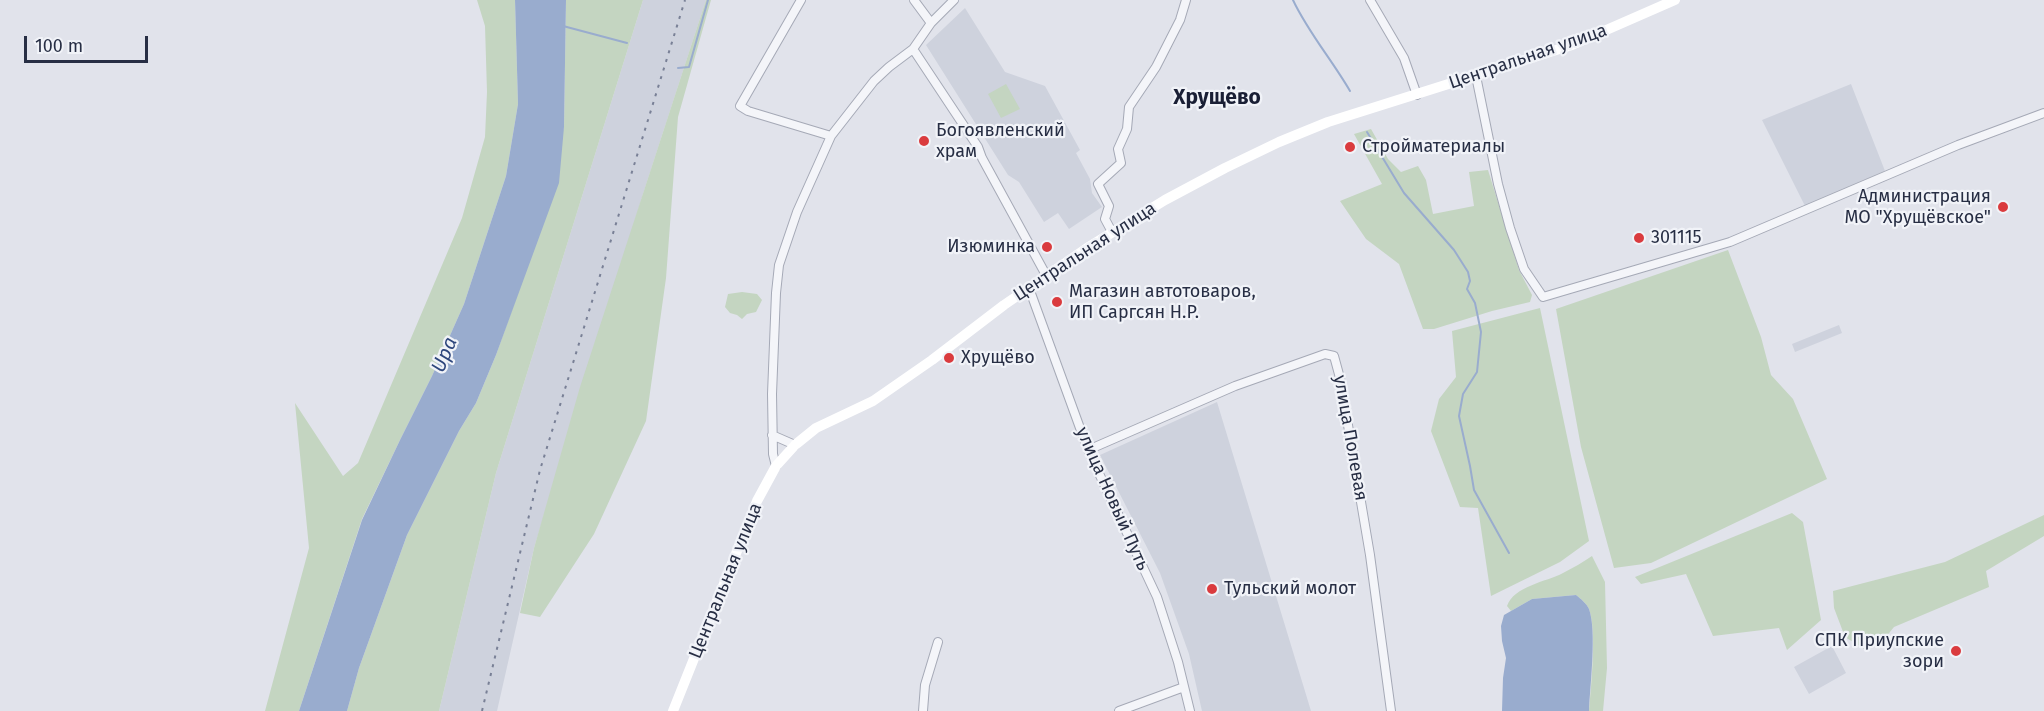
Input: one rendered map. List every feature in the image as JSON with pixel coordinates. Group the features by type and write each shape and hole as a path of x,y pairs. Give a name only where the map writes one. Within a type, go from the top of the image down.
{"main road":[{"name":"Центральная улица","path":"673,711 757,501 776,466 795,445 816,428 873,401 897,386 1046,275 1189,186 1287,138 1356,113 1572,45 1675,0"}],"street":[{"path":"801,0 741,101 741,107 831,136"},
{"path":"914,0 931,22"},
{"path":"776,466 773,454 772,394 778,269 797,212 831,136 874,81 913,49 931,22 954,0"},
{"path":"1112,232 1104,219 1108,206 1098,184 1121,163 1118,149 1127,129 1129,106 1156,68 1180,20 1185,0"},
{"path":"1370,0 1404,58 1417,95"},
{"path":"913,49 978,147 1046,275"},
{"path":"1476,76 1498,184 1510,228 1524,269 1543,297 1730,242 1941,153 2044,113"},
{"name":"улица Новый Путь","path":"1029,288 1088,450 1157,597 1166,621 1190,711"},
{"name":"улица Полевая","path":"1088,450 1235,386 1325,354 1334,356 1340,378 1370,555 1390,711"},
{"path":"772,435 795,445"},
{"path":"923,711 924,685 938,642"},
{"path":"1119,711 1184,687"}],"shaded area":[{"path":"643,0 706,0 643,194 534,548 497,711 439,711 496,473"},
{"path":"965,8 1005,72 1045,86 1080,150 1076,153 1090,179 1092,193 1102,207 1069,229 1058,213 1044,222 1019,182 1008,175 926,45"},
{"path":"1851,84 1885,171 1805,206 1762,120"},
{"path":"1839,325 1842,333 1795,352 1792,344"},
{"path":"1217,402 1311,711 1202,711 1189,654 1160,573 1100,455"},
{"path":"1832,646 1846,673 1809,694 1794,667"}],"green space":[{"path":"477,0 515,0 518,104 506,176 464,304 432,376 362,519 299,711 265,711 309,548 295,403 343,476 358,463 462,218 485,137 487,92 485,26"},
{"path":"566,0 643,0 496,473 439,711 347,711 359,668 407,535 459,431 476,403 521,284 564,127"},
{"path":"706,0 711,0 678,117 666,278 646,421 594,534 540,617 520,613 534,548 580,387"},
{"path":"1006,84 1020,109 1001,118 988,94"},
{"path":"1371,129 1388,159 1401,172 1418,166 1426,180 1433,214 1474,206 1469,172 1488,170 1519,270 1532,295 1530,302 1434,329 1423,329 1399,264 1366,239 1340,201 1382,184 1354,134"},
{"path":"1728,250 1761,337 1771,375 1793,399 1827,479 1651,563 1614,568 1581,447 1556,309"},
{"path":"742,292 757,294 762,300 756,312 747,314 742,319 730,313 725,307 728,294"},
{"path":"1540,308 1589,541 1560,562 1491,596 1478,508 1460,507 1431,431 1439,399 1456,377 1452,331"},
{"path":"1792,513 1803,522 1821,620 1787,650 1779,628 1713,636 1686,574 1641,584 1635,577"},
{"path":"2044,515 2044,536 1986,571 1989,587 1894,627 1881,643 1866,650 1845,637 1834,608 1833,591 1945,562"},
{"path":"1592,556 1605,582 1607,668 1603,711 1589,711 1593,631 1589,609 1585,603 1576,595 1532,599 1511,611 1507,606 1511,599 1523,589 1563,573"}],"water":[{"name":"Upa","path":"515,0 566,0 564,127 559,183 476,403 459,431 407,535 359,668 347,711 299,711 362,520 432,376 464,304 506,176 518,104"},
{"path":"1576,595 1588,607 1593,631 1589,711 1502,711 1506,658 1501,626 1504,615 1532,599"}],"waterway":[{"path":"678,68 689,67 708,0"},
{"path":"1293,0 1350,91"},
{"path":"563,26 627,43"},
{"path":"1367,132 1404,193 1454,250 1468,272 1470,281 1467,289 1475,303 1481,332 1477,372 1463,394 1459,416 1474,490 1509,553"}],"railway":[{"path":"482,711 540,470 685,0"}],"place":[{"name":"Богоявленский храм","path":"924,141"},
{"name":"Стройматериалы","path":"1350,147"},
{"name":"Администрация МО \"Хрущёвское\"","path":"2003,207"},
{"name":"301115","path":"1639,238"},
{"name":"Изюминка","path":"1047,247"},
{"name":"Магазин автотоваров, ИП Саргсян Н.Р.","path":"1057,302"},
{"name":"Хрущёво","path":"949,358"},
{"name":"Тульский молот","path":"1212,589"},
{"name":"СПК Приупские зори","path":"1956,651"}],"district":[{"name":"Хрущёво","path":"1217,98"}]}
